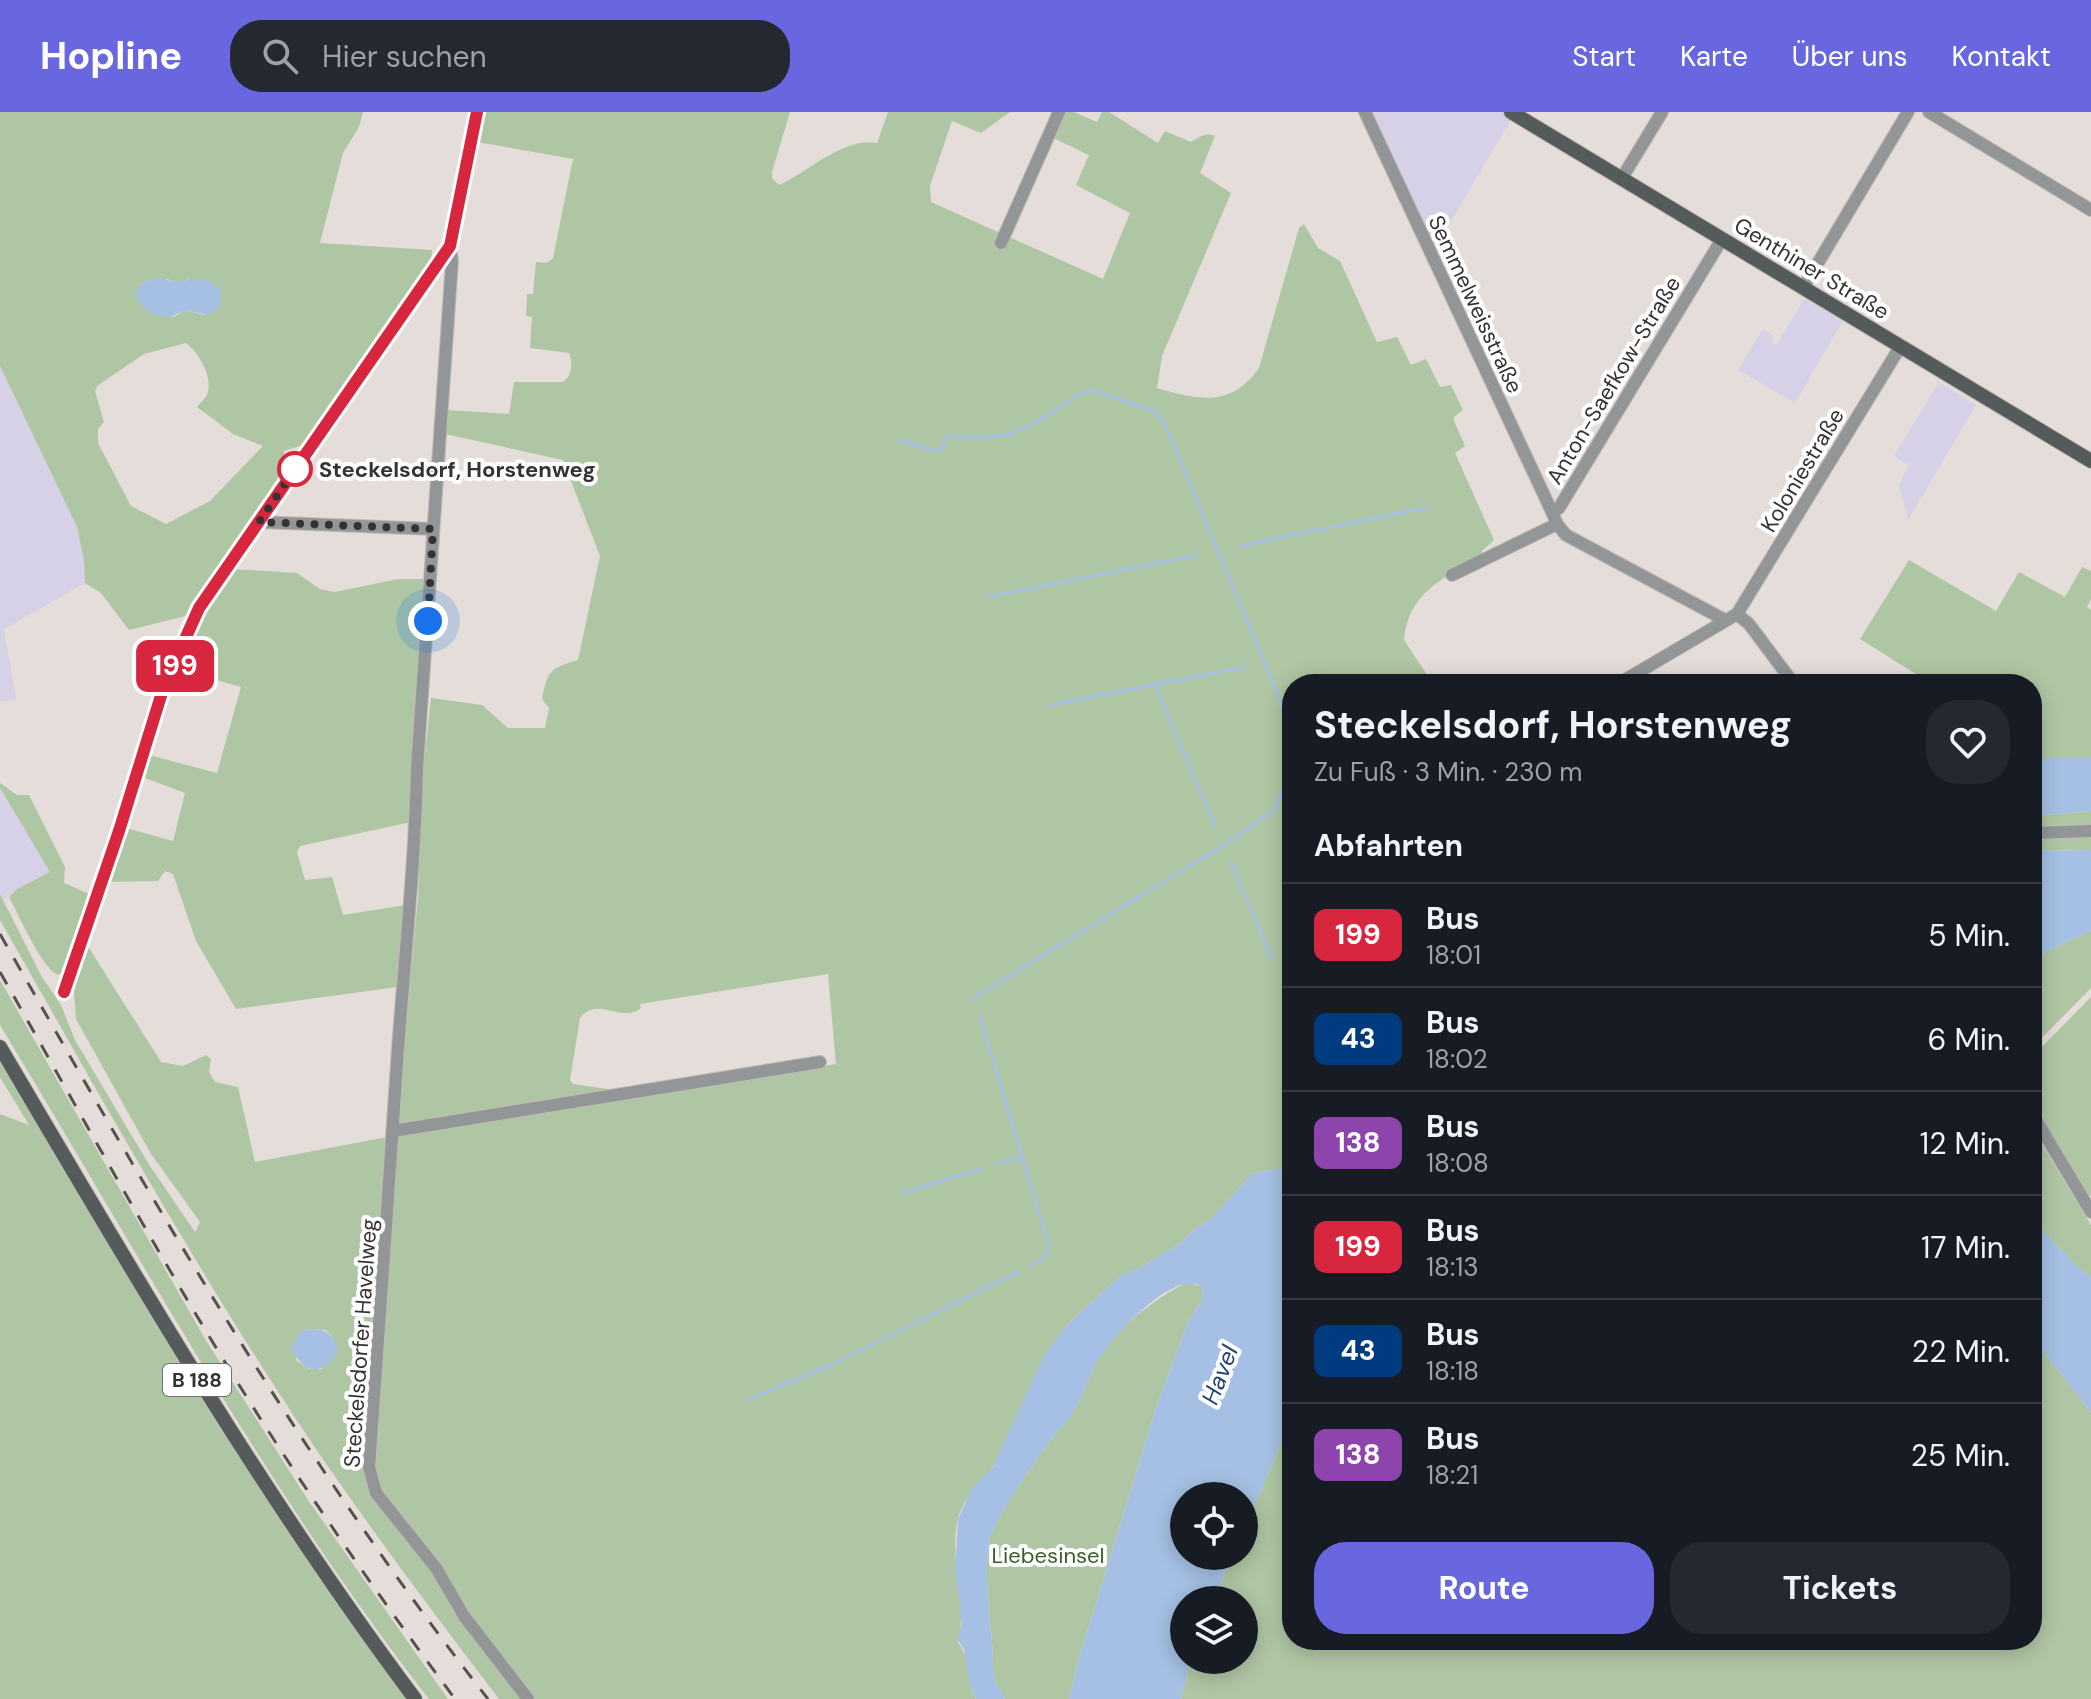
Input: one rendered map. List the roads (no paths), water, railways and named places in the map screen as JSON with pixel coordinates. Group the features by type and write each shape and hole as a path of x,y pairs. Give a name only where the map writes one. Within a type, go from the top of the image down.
{"main road":[{"name":"Genthiner Straße","path":"1511,112 2091,461"},
{"name":"B 188","path":"0,1047 211,1402 301,1540 415,1699"}],"street":[{"path":"64,992 164,686 190,624 450,246 477,112"},
{"path":"1001,243 1059,112"},
{"name":"Semmelweisstraße","path":"1365,112 1555,518 1566,535 1749,624 1786,674"},
{"path":"1622,178 1662,112"},
{"path":"1803,288 1908,112"},
{"path":"1929,112 2091,210"},
{"name":"Anton-Saefkow-Straße","path":"1452,575 1555,518 1722,239"},
{"name":"Steckelsdorfer Havelweg","path":"450,246 452,261 417,768 415,852 369,1467 376,1493 436,1568 464,1616 528,1699"},
{"name":"Koloniestraße","path":"1731,617 1900,347"},
{"path":"259,522 433,529"},
{"path":"1635,674 1731,617"},
{"path":"2042,833 2091,831"},
{"path":"393,1131 820,1062"},
{"path":"2042,1130 2091,1212"}],"water":[{"path":"151,279 177,283 207,279 221,291 219,307 207,315 185,310 170,317 159,316 146,310 135,296 140,285"},
{"path":"2091,758 2091,811 2042,815 2042,759"},
{"path":"2091,850 2091,930 2042,954 2042,851"},
{"name":"Havel","path":"1282,1168 1282,1441 1258,1497 1258,1482 1170,1482 1170,1570 1227,1570 1219,1586 1170,1586 1170,1674 1187,1674 1181,1699 1069,1699 1158,1402 1188,1322 1204,1296 1201,1286 1190,1283 1163,1294 1148,1305 1110,1343 1071,1416 1055,1433 998,1519 989,1543 987,1592 993,1672 1005,1699 976,1699 969,1681 964,1649 957,1639 962,1624 955,1569 958,1519 972,1488 993,1467 1044,1355 1069,1323 1120,1276 1181,1243 1192,1231 1211,1219 1252,1174"},
{"path":"2042,1230 2091,1277 2091,1412 2042,1350"},
{"path":"314,1329 330,1335 338,1351 320,1369 301,1363 291,1347 303,1330"}],"waterway":[{"path":"899,440 936,451 950,436 1005,435 1040,420 1078,395 1094,390 1156,412 1165,424 1282,705"},
{"path":"1240,546 1429,507"},
{"path":"987,597 1198,555"},
{"path":"1050,705 1245,667"},
{"path":"1155,685 1215,826"},
{"path":"972,999 1224,845 1275,809 1282,792"},
{"path":"1231,863 1272,958"},
{"path":"980,1017 1049,1246 1046,1257 1031,1265"},
{"path":"997,1164 1023,1156"},
{"path":"902,1193 981,1169"},
{"path":"747,1400 831,1365 1018,1272"}],"railway":[{"path":"0,934 230,1326 354,1516 488,1699"},
{"path":"0,972 209,1337 345,1546 455,1699"}],"place":[{"name":"Steckelsdorf, Horstenweg","path":"295,469"}],"park label":[{"name":"Liebesinsel","path":"1048,1555"}]}
